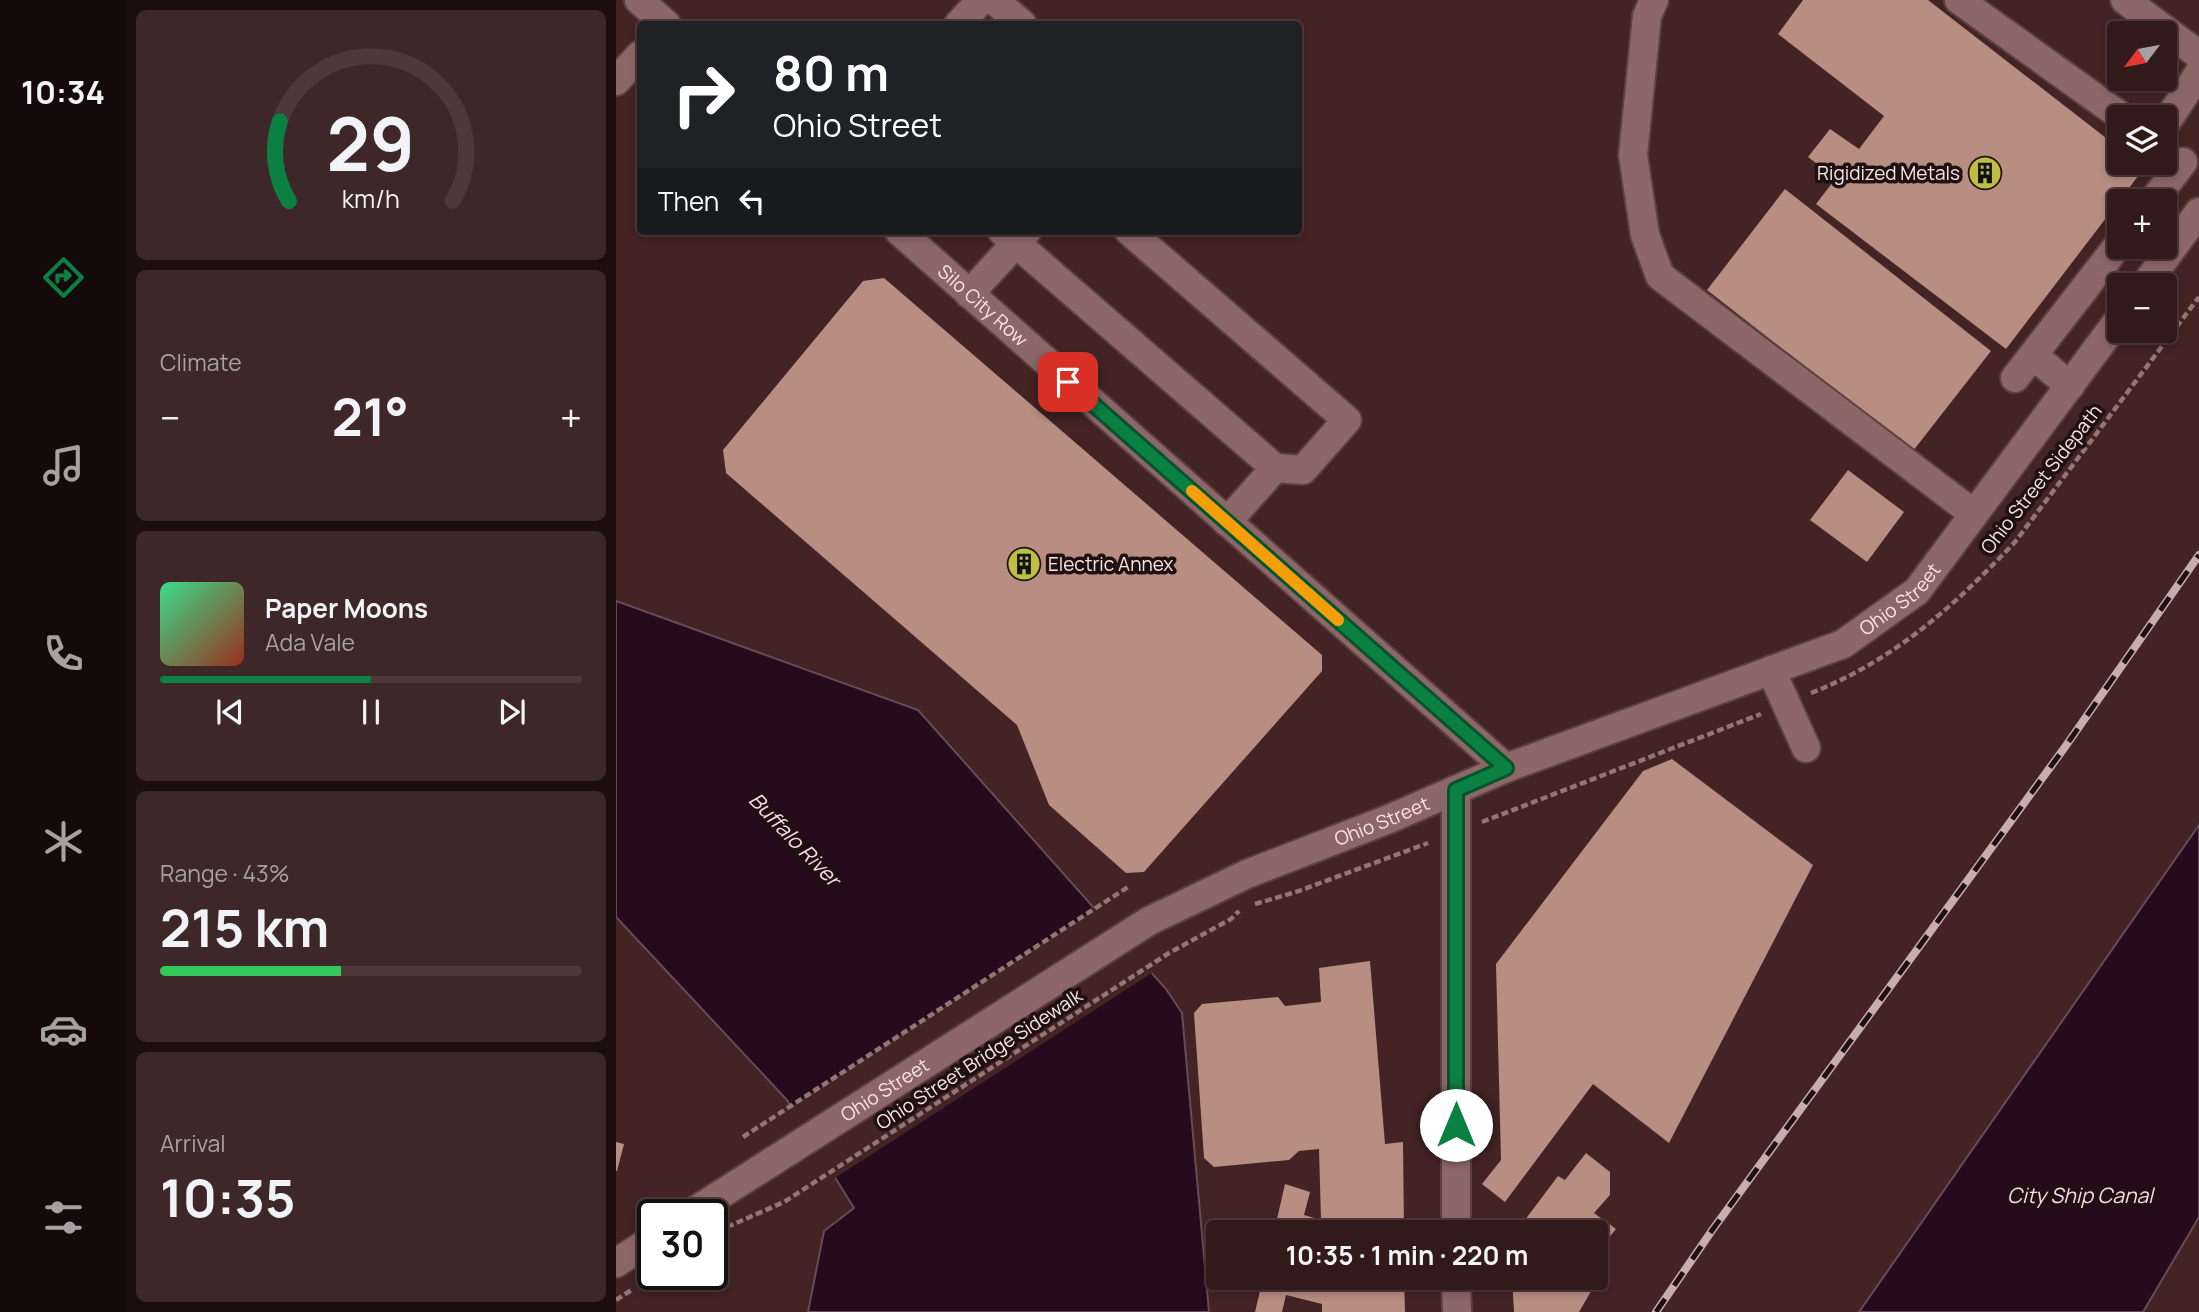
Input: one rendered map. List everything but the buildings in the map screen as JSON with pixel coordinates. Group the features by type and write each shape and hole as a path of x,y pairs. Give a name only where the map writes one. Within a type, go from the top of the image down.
{"street":[{"path":"639,0 663,21"},
{"path":"962,21 981,0"},
{"path":"994,0 1018,21"},
{"path":"1654,0 1647,16 1633,155 1645,235 1660,276 1974,514"},
{"path":"1959,0 2107,106"},
{"path":"2125,0 2199,55"},
{"path":"616,81 637,58"},
{"path":"2177,106 2199,73"},
{"path":"2162,189 2182,161"},
{"path":"2154,273 2199,212"},
{"name":"Silo City Row","path":"903,235 1506,768"},
{"path":"969,294 1015,235 1275,468 1303,470 1347,420 1134,235"},
{"path":"2015,378 2107,259"},
{"name":"Ohio Street","path":"713,1199 1149,921 1247,874 1389,819 1506,768 1843,644 1917,591 2107,335"},
{"path":"2033,355 2070,386"},
{"path":"1227,522 1275,468"},
{"path":"1771,670 1806,748"},
{"path":"1456,790 1456,1220"},
{"path":"616,1263 637,1249"},
{"path":"1456,1290 1457,1312"}],"path":[{"name":"Ohio Street Sidepath","path":"1847,679 1887,655 1933,620 1980,578 2015,541 2199,297"},
{"path":"1482,822 1727,727"},
{"path":"1253,905 1374,864"},
{"path":"743,1137 1128,887"},
{"name":"Ohio Street Bridge Sidewalk","path":"728,1227 784,1202 1168,953 1231,919 1242,908"}],"water":[{"name":"Buffalo River","path":"616,601 918,710 1166,989 1182,1013 1209,1312 808,1312 824,1231 854,1208 787,1100 616,917"},
{"name":"City Ship Canal","path":"2199,825 2199,1217 2143,1312 1859,1312"}],"pier":[{"path":"1098,907 1155,971 832,1180 788,1108"}],"railway":[{"path":"1656,1312 1713,1229 2065,747 2199,555"}],"slow traffic":[{"path":"1192,491 1338,620"}],"place":[{"name":"Rigidized Metals","path":"1985,173"},
{"name":"Electric Annex","path":"1024,564"}],"route":[{"path":"1068,382 1506,768 1456,790 1456,1125"}]}
